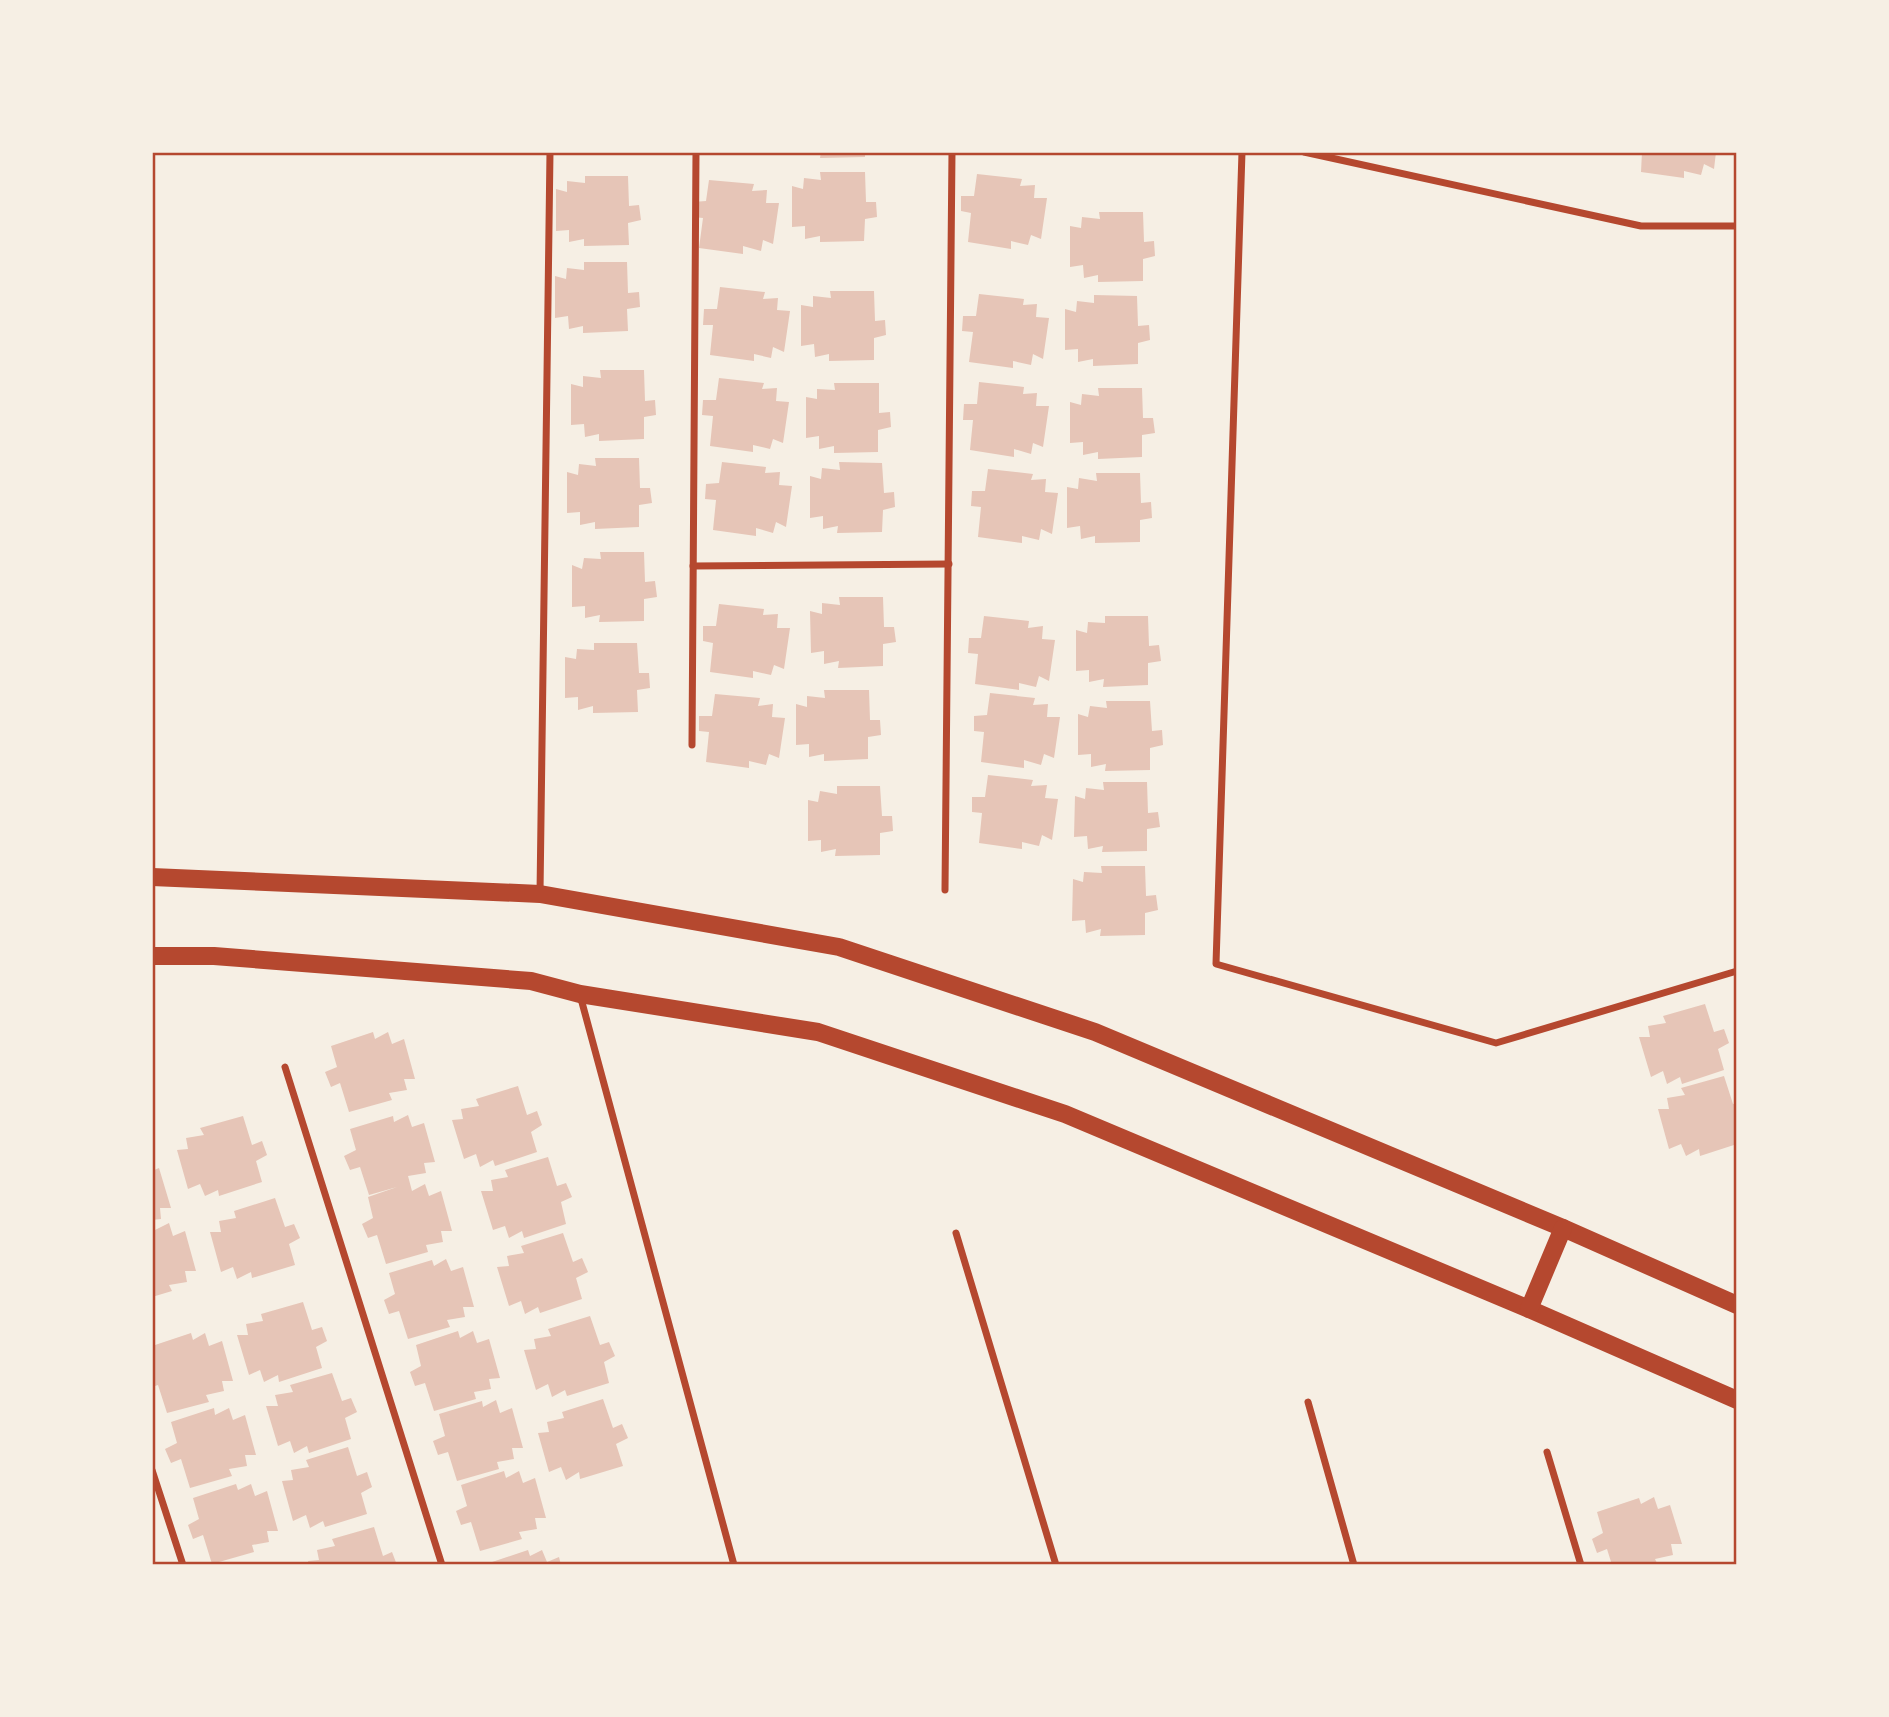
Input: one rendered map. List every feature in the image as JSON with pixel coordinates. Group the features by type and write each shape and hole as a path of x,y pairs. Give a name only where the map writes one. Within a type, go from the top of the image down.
{"main road":[{"path":"152,877 540,894 839,947 1095,1032 1563,1228 1737,1305"},
{"path":"152,956 214,956 531,981 580,994 818,1032 1052,1109 1529,1309 1737,1400"},
{"path":"1529,1309 1563,1228"}],"street":[{"path":"540,894 550,152"},
{"path":"692,746 696,152"},
{"path":"946,890 952,152"},
{"path":"1242,152 1216,964 1496,1043 1737,971"},
{"path":"1304,152 1641,226 1737,226"},
{"path":"693,566 949,564"},
{"path":"580,994 734,1565"},
{"path":"285,1067 442,1565"},
{"path":"956,1233 1056,1565"},
{"path":"1308,1402 1354,1565"},
{"path":"1547,1452 1581,1565"},
{"path":"152,1470 183,1565"}],"building":[{"path":"821,152 865,152 865,157 820,158"},
{"path":"1642,152 1716,152 1714,169 1704,164 1701,175 1684,171 1684,178 1641,172"},
{"path":"820,172 865,172 866,202 876,202 877,217 865,219 864,241 820,242 820,236 805,239 805,226 792,227 792,186 803,189 804,178 821,180"},
{"path":"977,174 1022,179 1020,186 1035,185 1034,198 1047,198 1041,239 1031,235 1028,245 1011,241 1011,249 968,242 971,213 961,211 961,196 974,196"},
{"path":"585,176 628,176 629,206 639,205 641,220 628,223 629,245 584,246 584,239 569,242 569,230 556,231 556,189 567,192 567,181 585,183"},
{"path":"709,180 754,184 752,191 767,190 766,203 779,203 773,244 763,240 761,251 743,246 743,254 699,248 703,218 693,217 693,202 706,201"},
{"path":"1099,212 1143,212 1144,242 1154,241 1155,256 1143,259 1143,281 1098,282 1098,275 1084,278 1083,265 1070,267 1070,226 1081,228 1082,217 1100,219"},
{"path":"584,262 627,262 628,293 639,292 640,307 627,309 628,331 583,333 583,326 569,329 568,316 555,318 555,276 566,279 567,268 584,270"},
{"path":"720,287 765,292 763,299 778,298 777,310 790,311 784,352 773,347 771,358 754,354 754,361 710,355 713,325 703,325 704,309 717,309"},
{"path":"830,291 874,291 875,321 885,320 886,335 874,338 874,360 829,361 829,354 815,357 814,344 801,346 801,305 813,307 813,296 831,298"},
{"path":"979,294 1024,299 1023,305 1037,304 1036,317 1049,318 1043,359 1033,354 1031,365 1013,361 1013,368 969,362 973,332 962,331 963,316 976,316"},
{"path":"1094,295 1137,296 1138,326 1149,325 1150,340 1138,343 1138,364 1093,366 1093,359 1078,362 1078,349 1065,350 1065,309 1076,312 1077,301 1094,303"},
{"path":"600,370 644,370 645,401 655,400 656,415 644,417 644,439 599,441 599,434 585,437 584,424 571,425 571,384 583,387 583,376 601,378"},
{"path":"719,378 764,383 762,389 777,388 776,401 789,402 783,443 773,439 770,449 753,445 753,452 710,446 713,416 702,415 703,400 716,400"},
{"path":"979,382 1024,387 1023,394 1037,393 1036,406 1049,406 1043,447 1033,443 1031,454 1014,449 1014,457 970,450 973,420 963,420 964,404 977,404"},
{"path":"834,383 879,383 879,413 890,412 891,427 878,430 878,452 834,453 834,446 819,449 819,436 806,438 806,397 817,399 817,389 835,390"},
{"path":"1098,388 1142,388 1143,418 1153,418 1155,433 1142,435 1142,457 1098,459 1098,452 1083,455 1083,442 1070,443 1070,402 1081,405 1082,394 1099,396"},
{"path":"595,458 639,458 640,488 650,488 652,503 639,505 639,527 595,529 595,522 580,525 580,512 567,513 567,472 578,475 579,464 596,466"},
{"path":"722,462 766,467 765,473 780,472 779,485 792,486 786,527 776,522 773,533 756,528 756,536 713,530 716,500 705,499 706,484 719,483"},
{"path":"839,462 882,463 884,493 894,492 895,507 883,510 882,532 837,533 838,526 823,529 823,516 810,518 810,476 821,479 822,468 840,470"},
{"path":"988,469 1033,474 1031,480 1046,479 1045,492 1058,493 1052,534 1041,529 1039,540 1022,536 1022,543 978,537 981,507 971,506 972,491 985,491"},
{"path":"1096,473 1140,473 1141,503 1151,502 1152,518 1140,520 1140,542 1095,543 1095,536 1081,539 1080,526 1067,528 1067,487 1078,489 1079,478 1097,481"},
{"path":"600,552 644,552 645,582 655,581 657,597 644,599 644,621 599,622 600,615 585,618 585,606 572,607 572,565 582,569 584,558 601,559"},
{"path":"839,597 883,597 884,627 894,627 896,642 883,644 883,666 838,668 839,661 824,664 824,651 811,653 810,611 822,614 822,603 840,605"},
{"path":"719,604 764,609 763,615 778,614 777,628 790,628 784,669 774,665 771,675 753,671 753,678 710,672 713,643 703,641 703,626 716,626"},
{"path":"984,616 1029,621 1028,628 1043,626 1042,639 1055,640 1049,681 1039,676 1036,687 1019,683 1019,690 975,684 978,654 968,653 969,638 981,638"},
{"path":"1105,616 1148,616 1149,646 1159,645 1161,661 1148,663 1148,685 1103,687 1104,679 1089,682 1089,670 1076,671 1076,630 1087,633 1088,622 1105,623"},
{"path":"594,643 637,643 639,673 649,673 650,688 637,690 638,712 593,713 593,706 578,710 578,697 565,698 565,657 576,659 577,649 594,650"},
{"path":"824,690 869,690 870,720 880,720 881,735 868,737 868,759 824,761 824,754 809,757 809,744 796,745 796,704 807,707 807,696 825,698"},
{"path":"990,693 1035,698 1033,705 1048,704 1047,717 1060,717 1054,758 1044,754 1041,765 1024,760 1024,768 981,762 984,732 974,731 974,716 987,715"},
{"path":"715,694 760,698 758,706 773,704 772,717 785,718 779,758 769,754 766,765 749,761 749,768 706,762 709,732 699,731 699,716 712,716"},
{"path":"1106,701 1150,701 1152,731 1162,730 1163,745 1150,748 1150,770 1105,771 1106,764 1091,767 1091,754 1078,755 1078,714 1088,717 1090,706 1107,708"},
{"path":"988,775 1033,780 1031,786 1047,785 1045,798 1058,799 1052,840 1042,835 1039,846 1022,842 1022,849 979,843 982,813 972,812 972,797 985,797"},
{"path":"1103,782 1147,782 1148,813 1158,812 1160,827 1147,829 1147,851 1102,852 1103,846 1088,849 1087,836 1074,837 1075,796 1085,799 1086,788 1104,790"},
{"path":"837,786 880,786 882,816 892,816 893,831 880,833 880,855 835,856 836,849 821,852 821,840 808,841 808,800 818,802 820,791 837,794"},
{"path":"1101,866 1145,866 1146,896 1156,895 1158,910 1145,913 1145,935 1100,936 1101,929 1086,933 1085,920 1072,921 1073,879 1083,882 1084,872 1102,873"},
{"path":"1705,1004 1714,1032 1724,1029 1729,1043 1718,1049 1724,1070 1682,1084 1680,1077 1667,1084 1663,1071 1651,1077 1639,1037 1650,1037 1648,1026 1666,1023 1663,1016"},
{"path":"373,1032 375,1039 388,1032 392,1044 404,1039 415,1079 404,1079 407,1090 389,1093 392,1100 349,1112 340,1083 331,1087 325,1072 337,1067 331,1046"},
{"path":"1724,1076 1733,1104 1737,1103 1737,1144 1700,1156 1699,1149 1686,1156 1681,1144 1669,1149 1658,1109 1669,1109 1667,1098 1685,1095 1681,1088"},
{"path":"518,1086 527,1115 537,1111 542,1125 531,1132 537,1152 495,1166 493,1160 480,1167 476,1154 464,1159 452,1120 463,1119 461,1109 479,1106 476,1099"},
{"path":"408,1115 412,1127 424,1123 435,1162 424,1163 426,1173 408,1176 412,1191 425,1184 429,1196 441,1191 452,1231 441,1231 443,1242 426,1245 428,1252 386,1264 377,1235 368,1238 362,1224 373,1218 368,1197 397,1187 369,1195 360,1167 350,1170 344,1156 356,1150 350,1129 393,1116 394,1122"},
{"path":"243,1116 252,1145 262,1141 267,1155 256,1161 262,1182 219,1196 218,1190 205,1196 200,1184 188,1189 177,1150 188,1149 186,1138 204,1135 200,1128"},
{"path":"548,1157 557,1186 566,1183 572,1197 561,1202 566,1224 524,1238 522,1231 509,1238 505,1226 493,1230 481,1191 493,1191 491,1180 508,1177 505,1170"},
{"path":"159,1168 171,1208 160,1208 161,1219 152,1220 152,1171"},
{"path":"275,1198 285,1227 294,1224 300,1238 289,1244 295,1265 252,1278 251,1272 237,1279 233,1267 221,1272 210,1232 221,1232 219,1221 236,1218 234,1211"},
{"path":"152,1222 155,1230 169,1223 173,1236 185,1231 196,1271 185,1271 187,1282 169,1285 172,1291 152,1297"},
{"path":"563,1233 573,1262 582,1258 588,1272 576,1278 582,1299 540,1313 538,1307 525,1314 521,1301 509,1306 497,1267 509,1266 507,1256 524,1253 521,1246"},
{"path":"446,1259 451,1271 463,1267 474,1307 463,1307 465,1317 447,1320 450,1327 408,1339 399,1311 389,1314 384,1300 395,1294 389,1273 432,1260 434,1266"},
{"path":"303,1302 312,1330 322,1327 327,1341 316,1347 322,1368 279,1382 278,1375 264,1382 260,1370 249,1375 237,1335 248,1335 246,1324 263,1321 261,1314"},
{"path":"590,1316 600,1345 609,1342 615,1356 604,1362 609,1383 567,1396 565,1390 552,1397 548,1384 536,1390 524,1350 536,1349 534,1339 551,1336 548,1329"},
{"path":"458,1331 460,1338 473,1331 477,1343 489,1339 500,1378 489,1379 491,1389 474,1392 476,1399 434,1411 425,1383 415,1386 410,1372 421,1366 416,1345"},
{"path":"191,1333 193,1340 205,1333 209,1346 222,1341 233,1381 222,1381 224,1391 206,1395 209,1402 167,1413 158,1385 152,1387 152,1346"},
{"path":"332,1373 342,1401 351,1398 357,1412 345,1418 351,1439 309,1453 307,1446 294,1453 290,1441 278,1446 266,1406 278,1406 275,1395 293,1392 290,1385"},
{"path":"603,1399 613,1428 622,1424 628,1438 616,1444 623,1466 580,1479 579,1472 566,1480 561,1467 549,1472 538,1433 549,1432 547,1422 564,1418 562,1412"},
{"path":"496,1400 500,1413 512,1408 523,1448 512,1448 514,1459 497,1462 499,1469 457,1481 448,1452 438,1455 433,1441 445,1436 439,1414 482,1401 483,1407"},
{"path":"214,1408 215,1415 229,1408 233,1420 245,1415 256,1455 245,1455 247,1466 229,1469 232,1476 190,1488 181,1459 171,1463 165,1449 177,1443 171,1422"},
{"path":"348,1447 357,1476 367,1472 372,1487 361,1493 367,1514 325,1527 323,1521 310,1528 306,1515 293,1521 282,1481 293,1480 291,1470 309,1467 306,1460"},
{"path":"504,1471 506,1478 519,1471 523,1483 535,1478 546,1518 535,1518 537,1529 519,1532 522,1539 480,1551 471,1522 461,1525 456,1511 467,1506 461,1485"},
{"path":"236,1484 238,1490 251,1484 255,1496 267,1491 278,1531 267,1531 269,1542 252,1545 254,1552 212,1564 203,1535 193,1539 188,1525 199,1519 193,1498"},
{"path":"1654,1497 1658,1509 1670,1505 1682,1544 1671,1544 1673,1555 1655,1559 1658,1565 1612,1565 1607,1549 1597,1553 1592,1539 1603,1533 1597,1512 1639,1498 1641,1504"},
{"path":"374,1527 383,1556 392,1552 397,1565 309,1565 308,1561 319,1560 317,1550 335,1546 332,1539"},
{"path":"528,1550 530,1556 542,1550 547,1562 559,1557 561,1565 483,1565"}]}
